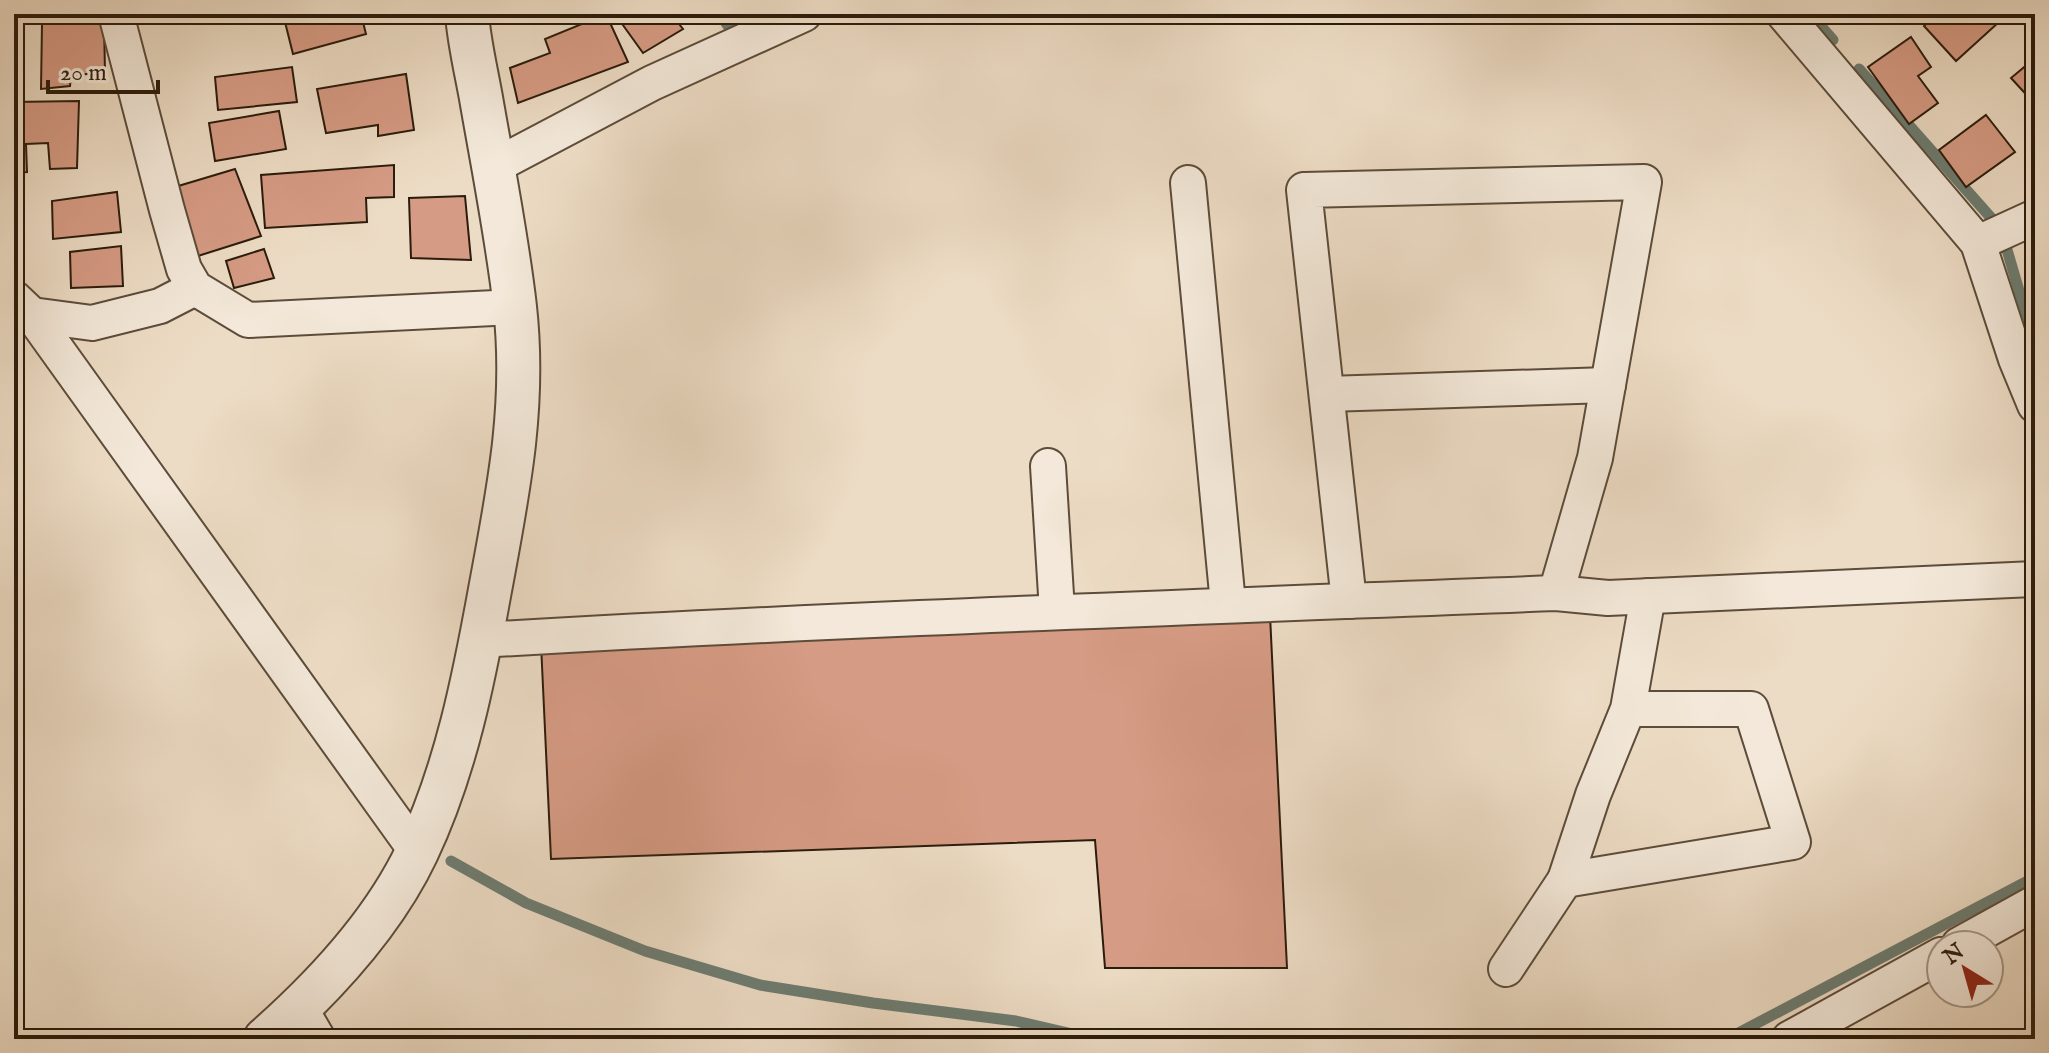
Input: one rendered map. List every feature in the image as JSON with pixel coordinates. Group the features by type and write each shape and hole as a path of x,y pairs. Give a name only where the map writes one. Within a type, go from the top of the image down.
{"street":[{"path":"116,14 184,269 195,288 248,320 515,307"},
{"path":"265,1039 309,1024 345,959 389,902 417,852 449,768 481,640 514,462 520,376 515,307 467,14"},
{"path":"493,167 652,83 804,14"},
{"path":"1784,14 1979,242 2016,359 2035,405"},
{"path":"1349,601 1304,190 1644,182 1595,458 1556,593"},
{"path":"1188,183 1228,604"},
{"path":"1979,242 2030,219"},
{"path":"23,306 92,323 160,306 195,288"},
{"path":"23,306 417,852"},
{"path":"1327,394 1608,385"},
{"path":"1048,466 1057,611"},
{"path":"481,640 799,622 1228,604 1556,593 1608,598 2035,579"},
{"path":"1506,969 1565,880 1593,795 1628,709 1648,596"},
{"path":"1565,880 1793,842 1751,709 1628,709"},
{"path":"1988,929 2035,903"},
{"path":"1789,1039 1925,964"}],"building":[{"path":"283,14 361,14 366,34 293,54"},
{"path":"606,14 628,62 518,103 510,68 550,53 545,39"},
{"path":"615,14 671,14 683,29 643,53"},
{"path":"1936,14 1991,14 1999,22 1956,61 1924,26"},
{"path":"104,22 105,73 71,75 70,86 41,89 42,24"},
{"path":"1911,37 1931,67 1918,76 1938,103 1909,124 1868,67"},
{"path":"2035,58 2035,104 2011,78"},
{"path":"292,67 297,102 218,110 215,77"},
{"path":"406,74 414,130 378,136 378,125 326,133 317,89"},
{"path":"79,101 77,168 50,169 48,143 26,144 27,172 14,173 14,102"},
{"path":"279,111 286,149 215,161 209,123"},
{"path":"1986,115 2015,152 1966,187 1939,150"},
{"path":"394,165 394,197 366,198 367,222 265,228 261,175"},
{"path":"235,169 261,236 198,256 175,187"},
{"path":"117,192 121,232 53,239 52,201"},
{"path":"465,196 471,260 411,258 409,198"},
{"path":"121,246 123,286 71,288 70,252"},
{"path":"264,249 274,278 234,288 226,261"},
{"path":"1270,615 1287,968 1105,968 1095,840 551,859 541,644"}],"waterway":[{"path":"720,14 728,26 752,14"},
{"path":"1810,14 1833,40"},
{"path":"1859,69 2001,229 2035,346"},
{"path":"451,861 526,903 645,951 760,985 1016,1021 1094,1039"},
{"path":"1727,1039 2035,877"}]}
